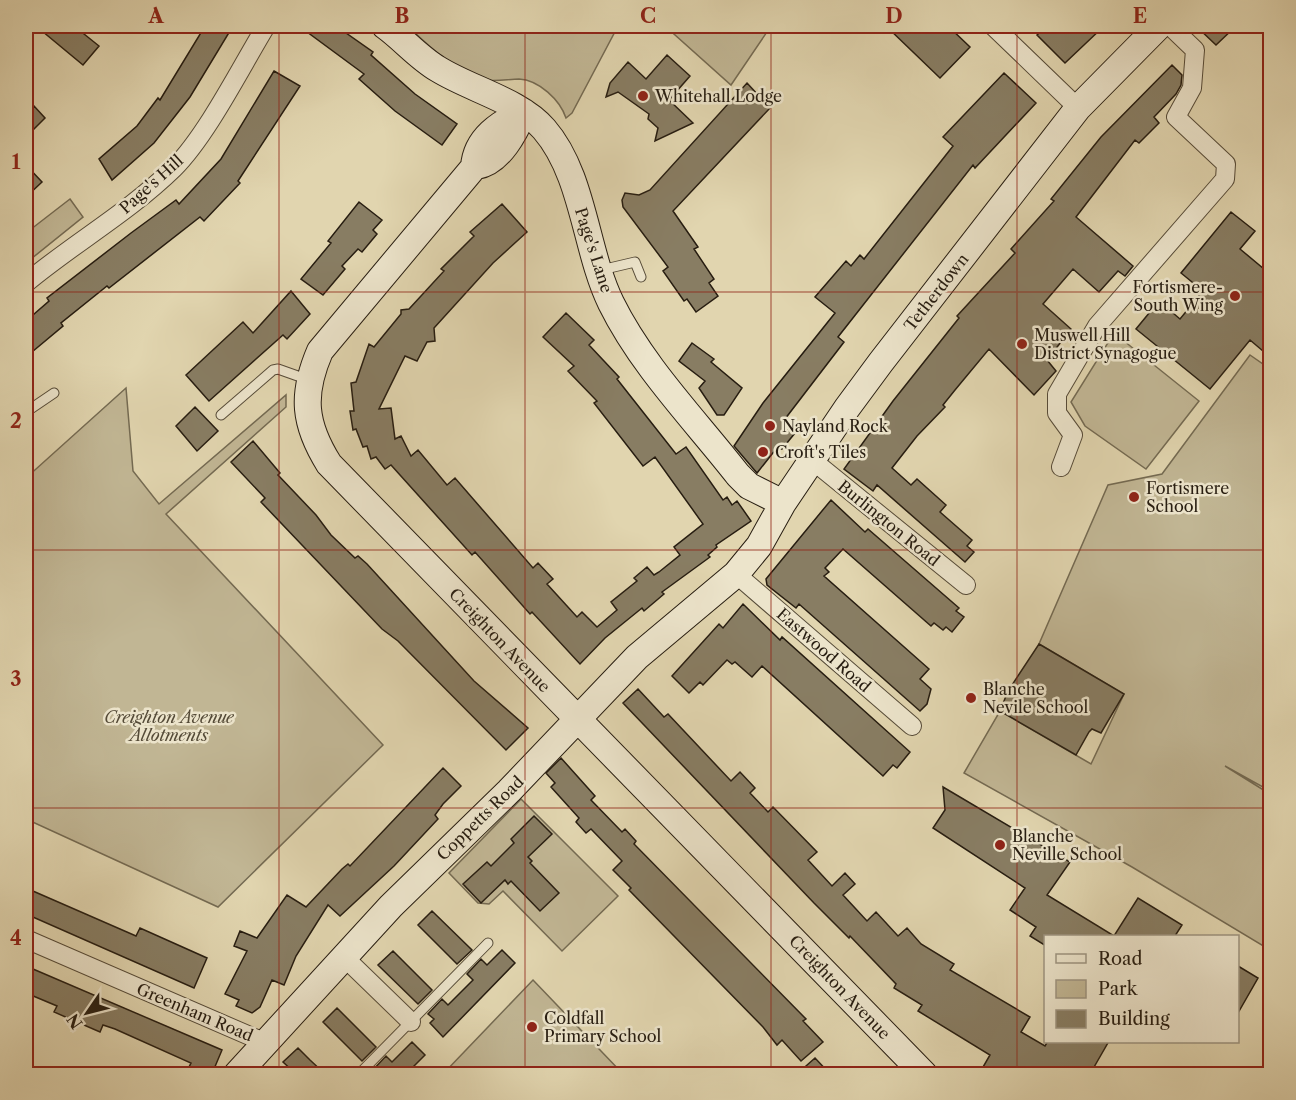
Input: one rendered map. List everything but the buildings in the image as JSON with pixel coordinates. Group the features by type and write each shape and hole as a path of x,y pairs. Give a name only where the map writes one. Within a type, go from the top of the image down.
{"street":[{"name":"Page's Hill","path":"26,283 111,220 175,167 195,141 266,26"},
{"name":"Page's Lane","path":"385,26 435,68 465,86 524,112 544,129 559,150 611,302 656,371 749,486 783,502"},
{"path":"993,26 1078,108"},
{"name":"Tetherdown","path":"736,574 759,546 783,502 847,408 1078,108 1159,26"},
{"path":"1061,467 1072,435 1057,413 1057,393 1097,326 1225,179 1226,164 1176,117 1192,88 1195,50 1170,26"},
{"path":"465,86 483,121 483,143"},
{"name":"Creighton Avenue","path":"524,112 501,123 483,143 475,153 474,166 320,351 306,395 308,419 316,444 329,464 924,1074"},
{"name":"Creighton Avenue","path":"474,166 487,164 513,135 524,112"},
{"name":"Burlington Road","path":"812,460 966,585"},
{"name":"Coppetts Road","path":"237,1074 438,859 509,791 637,657 736,574"},
{"name":"Eastwood Road","path":"736,574 912,726"},
{"name":"Greenham Road","path":"26,939 266,1043"},
{"path":"344,957 411,1022"}],"lane":[{"path":"600,270 635,262 641,278"},
{"path":"221,415 273,370 278,369 309,380"},
{"path":"26,412 54,393"},
{"path":"359,1074 488,943"}],"green space":[{"path":"408,26 618,26 572,113 566,118 559,104 541,87 527,80 490,81 465,72 424,42"},
{"path":"665,26 771,26 731,85"},
{"path":"70,199 83,217 31,259 26,251 26,233"},
{"path":"1114,333 1199,401 1146,469 1085,426 1071,402"},
{"path":"1250,355 1270,369 1270,791 1225,766 1270,794 1270,950 1132,867 964,773 1000,711 1091,764 1124,694 1039,644 1108,485 1162,474"},
{"name":"Creighton Avenue Allotments","path":"126,388 133,471 159,504 286,395 286,407 166,514 383,745 218,907 26,819 26,478"},
{"path":"521,799 618,896 562,951 503,891 489,904 478,903 449,873"},
{"name":"Coldfall Primary School","path":"533,980 623,1074 443,1074"}],"place":[{"name":"Whitehall Lodge","path":"643,96"},
{"name":"Fortismere- South Wing","path":"1235,296"},
{"name":"Muswell Hill District Synagogue","path":"1022,344"},
{"name":"Nayland Rock","path":"770,426"},
{"name":"Croft's Tiles","path":"763,452"},
{"name":"Fortismere School","path":"1134,497"},
{"name":"Blanche Nevile School","path":"971,698"},
{"name":"Blanche Neville School","path":"1000,845"},
{"name":"Coldfall Primary School","path":"532,1027"}]}
